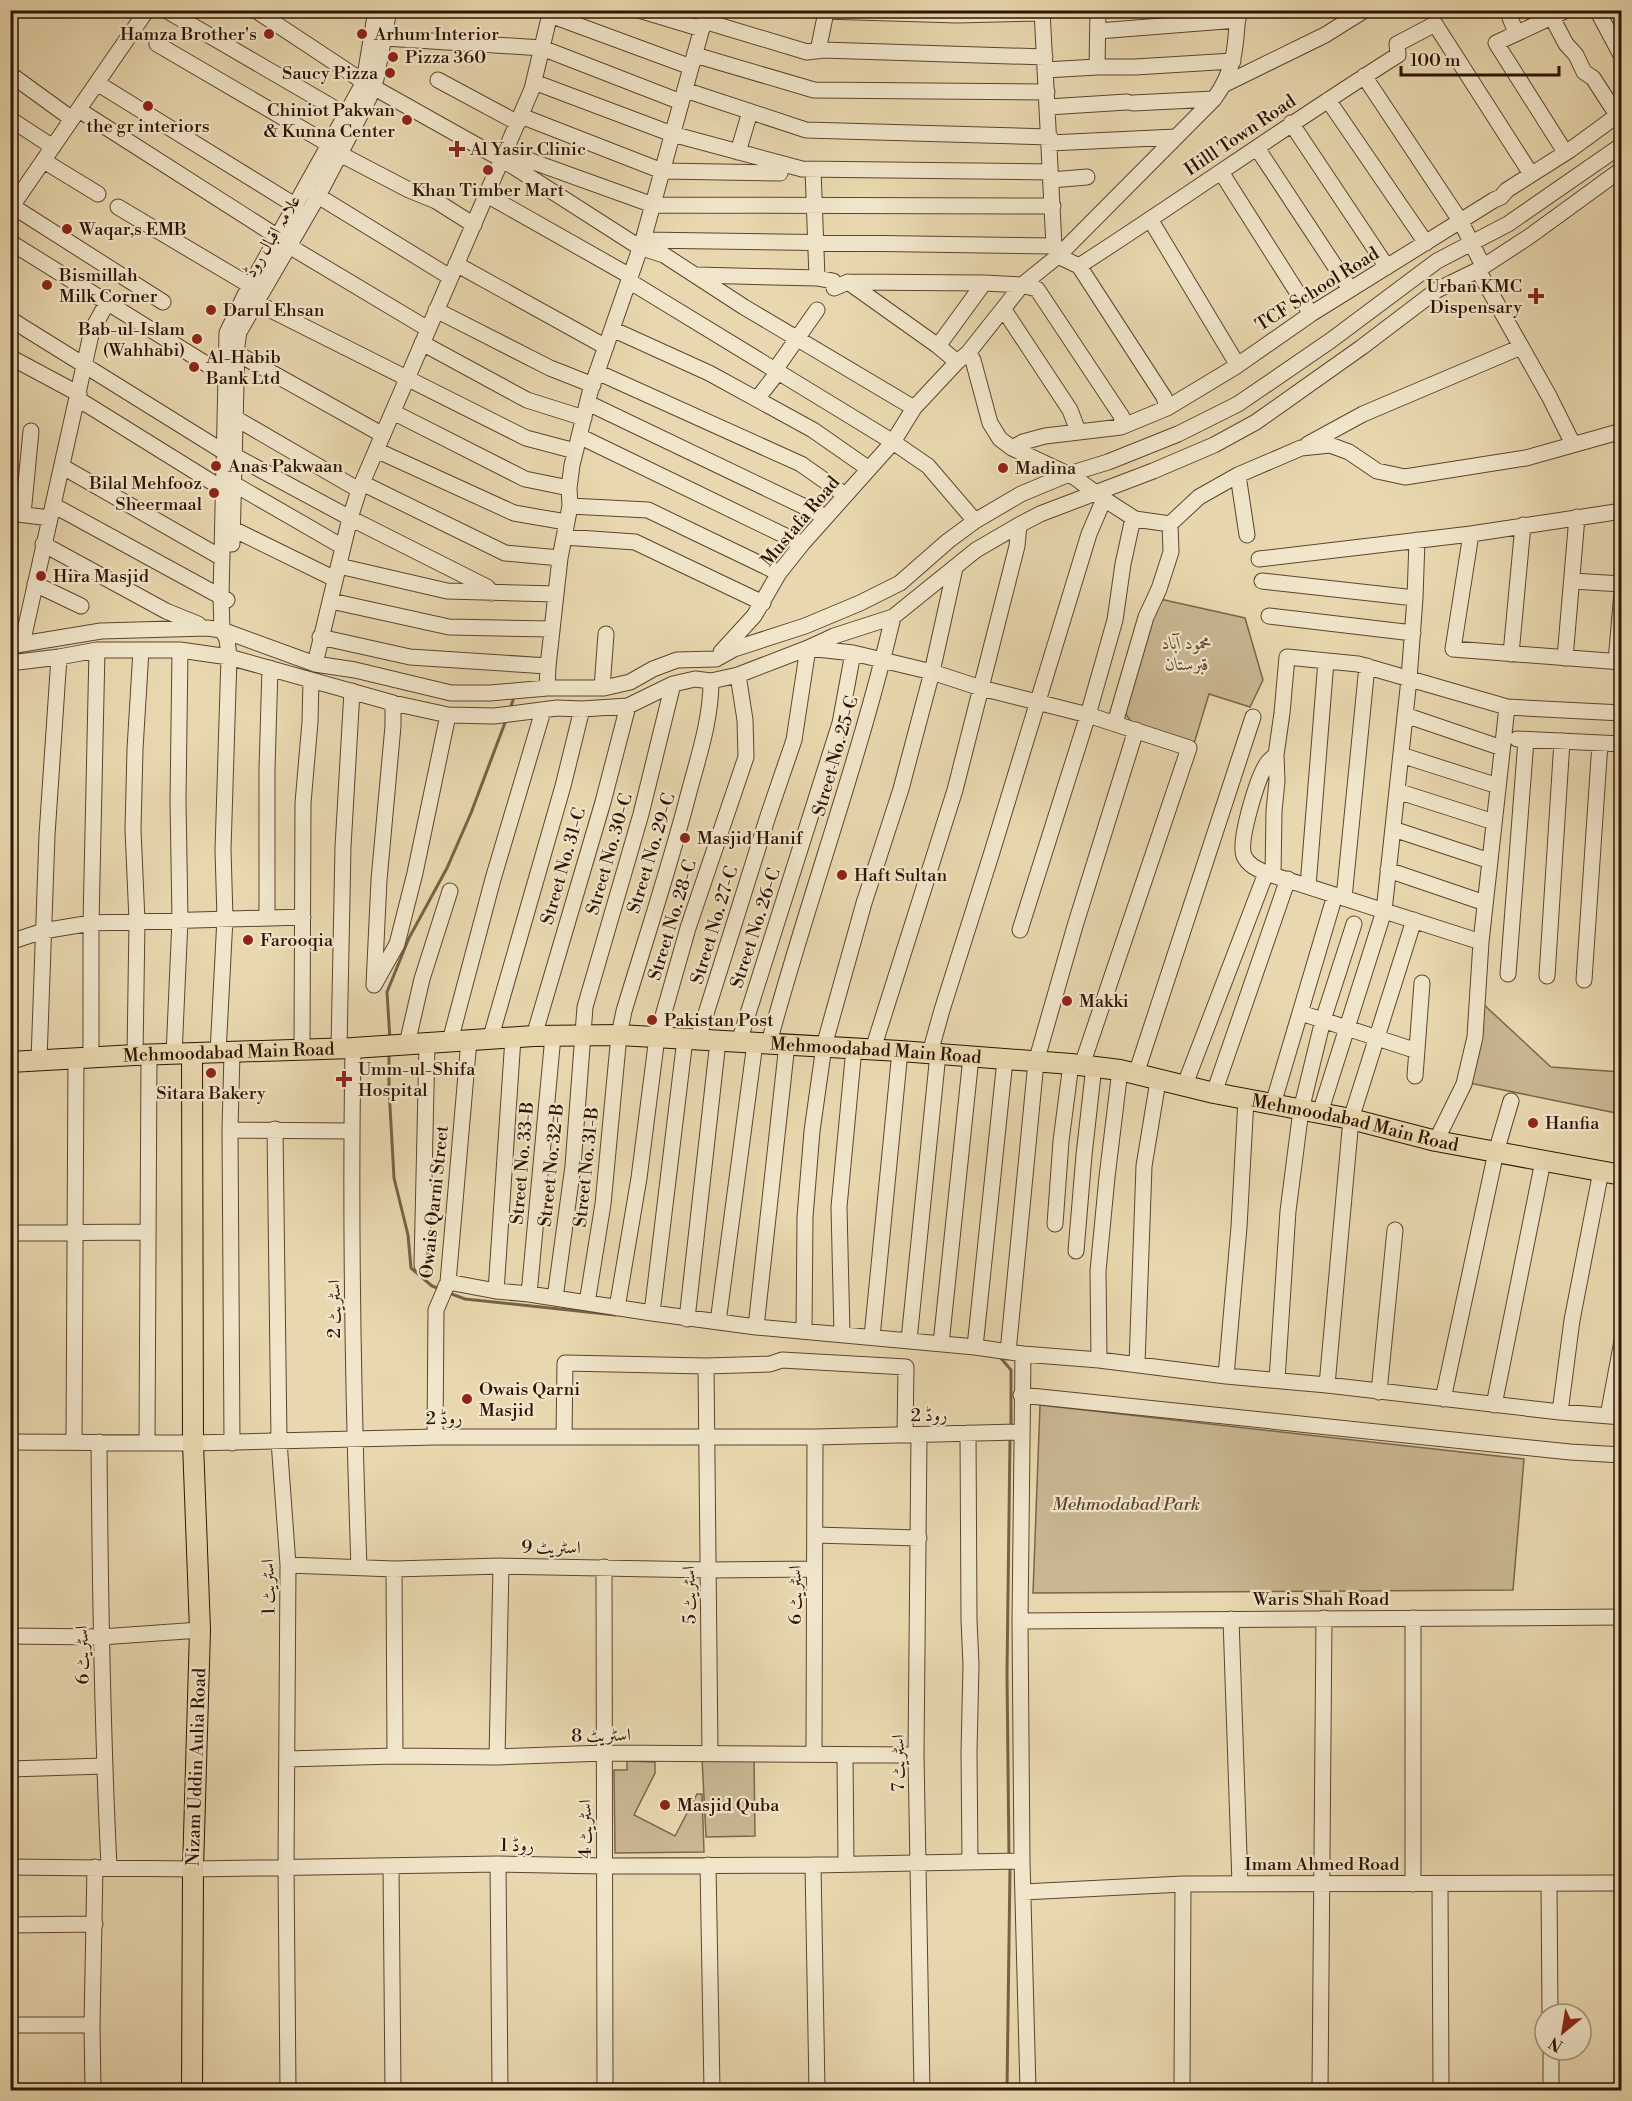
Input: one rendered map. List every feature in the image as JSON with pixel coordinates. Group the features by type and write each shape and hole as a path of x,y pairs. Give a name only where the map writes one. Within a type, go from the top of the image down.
{"main road":[{"name":"Mehmoodabad Main Road","path":"10,1062 142,1055 302,1051 459,1040 582,1035 620,1035 900,1051 1083,1065 1128,1072 1214,1094 1351,1119 1437,1141 1622,1175"},
{"name":"Nizam Uddin Aulia Road","path":"183,1054 200,1630 193,1869 192,2091"}],"street":[{"path":"147,10 11,208 163,302"},
{"path":"255,10 369,85 504,156 641,243 914,408"},
{"name":"علامہ اقبال روڈ","path":"335,150 346,116 369,85 376,10"},
{"name":"علامہ اقبال روڈ","path":"232,1443 230,1130 225,1053 223,850 225,599 233,529 229,486 232,351 227,333 312,193 369,85 384,38 389,10"},
{"path":"639,10 704,20 807,52 1097,67 1233,62"},
{"path":"1097,67 1098,10"},
{"path":"1225,84 1325,35 1365,10"},
{"path":"1507,10 1516,33"},
{"path":"1565,152 1497,42 1550,14 1567,10"},
{"path":"1597,10 1622,57"},
{"path":"818,51 826,12 822,11"},
{"path":"822,11 957,15 1042,12 1056,251"},
{"path":"169,12 346,116"},
{"path":"315,664 350,518 361,487 519,120 534,82 551,13 693,61 814,90 1130,102 1214,99"},
{"path":"1550,14 1584,72 1593,78 1619,114"},
{"path":"1098,31 1238,15 1233,62 1225,84"},
{"path":"547,688 560,558 570,506 569,488 575,451 595,378 653,205 704,20"},
{"name":"Hilll Town Road","path":"1078,266 1257,148 1291,123 1398,55 1397,44 1435,24 1531,174"},
{"path":"384,38 542,48 683,96 750,112 806,130 1050,140 1176,137"},
{"path":"157,44 335,150 409,190 436,201 474,225"},
{"path":"10,74 284,241 425,336 526,400 584,418"},
{"path":"1364,76 1461,222 1521,347 1573,444"},
{"path":"438,80 519,120 662,171 780,174 782,164"},
{"path":"534,82 672,134 802,169 1088,177"},
{"path":"97,83 296,206"},
{"name":"Mustafa Road","path":"716,658 763,603 779,573 802,544 893,442 914,408 963,358 1022,285 1176,137 1214,99 1225,84"},
{"path":"1328,100 1426,243"},
{"path":"738,152 750,112"},
{"name":"TCF School Road","path":"1012,448 1023,442 1046,436 1121,427 1167,408 1311,314 1502,197 1507,190 1619,114"},
{"path":"10,119 53,147"},
{"path":"1291,123 1387,267"},
{"path":"107,303 92,330 35,584 16,645 101,631 224,640 315,664 355,670 451,693 602,687 630,682 653,669 677,660 716,658 805,626 860,603 900,583 975,521 1021,494 1178,434 1238,404 1330,341 1437,261 1508,224 1622,145"},
{"path":"1257,148 1350,290"},
{"path":"504,156 653,205 1053,206"},
{"path":"44,161 98,194"},
{"path":"813,169 817,278"},
{"path":"44,544 224,640 270,668 393,703 448,715 494,716 557,708 628,706 674,684 695,679 711,681 738,675 834,636 893,617 976,550 1019,525 1040,514 1097,494 1204,449 1256,422 1362,347 1437,290 1530,236 1622,169"},
{"path":"1221,172 1311,314"},
{"path":"312,193 453,271 606,346"},
{"name":"علامہ اقبال روڈ","path":"284,241 296,206 312,193"},
{"path":"487,195 629,279 893,442 928,466 975,521"},
{"path":"118,207 250,295 407,379 526,438 575,451"},
{"path":"1150,219 1237,364"},
{"path":"641,243 816,241 1056,251"},
{"path":"10,242 231,380"},
{"path":"950,243 1056,251 1078,266 1164,397 1167,408"},
{"path":"697,276 817,278 832,281 834,288 848,282 984,283 1022,285 1037,289 1122,417 1121,427"},
{"path":"848,282 939,346 963,358 974,360 990,423 1000,439 1012,448 1072,475 1133,518 1170,524"},
{"path":"939,346 984,283"},
{"path":"436,310 550,368 595,378 801,464 845,495"},
{"path":"757,399 817,310"},
{"path":"1004,310 1070,410 1078,431"},
{"path":"10,319 229,454 487,587 492,593"},
{"path":"612,329 709,373 757,399 813,430 869,469"},
{"path":"1115,723 1146,617 1159,589 1171,552 1170,524 1199,497 1238,475 1300,448 1363,414 1521,347"},
{"path":"232,351 383,435"},
{"path":"10,357 229,486 343,547"},
{"path":"588,403 826,517"},
{"path":"393,412 525,479 569,488"},
{"path":"230,415 361,487 505,553 560,558"},
{"path":"31,431 17,513 52,511 225,599"},
{"path":"1300,448 1330,445 1349,452 1377,471 1405,477 1526,458 1622,431"},
{"path":"579,436 802,544"},
{"path":"376,450 514,513 565,530 635,542 763,603"},
{"path":"63,467 222,558"},
{"path":"1238,475 1247,535"},
{"name":"علامہ اقبال روڈ","path":"225,599 222,558 229,486"},
{"path":"909,1340 934,1054 942,1010 1089,534 1097,494"},
{"path":"570,506 648,510 779,573"},
{"path":"1259,559 1471,534 1622,511"},
{"path":"1020,930 1088,715 1115,620 1123,564 1133,518"},
{"path":"1565,658 1577,518"},
{"path":"842,1334 839,1207 863,1049 956,790 1017,546 1019,525"},
{"path":"1511,654 1523,525"},
{"path":"233,529 337,573 447,591 556,594"},
{"path":"1471,534 1454,649 1619,662 1622,592"},
{"path":"1311,1111 1347,1028 1383,910 1409,679 1417,540"},
{"path":"804,1331 805,1217 824,1046 864,903 901,789 932,672 955,568"},
{"path":"1262,581 1415,598"},
{"path":"1572,581 1622,584"},
{"path":"35,584 81,606"},
{"path":"331,601 449,627 552,629"},
{"path":"1269,616 1413,633"},
{"name":"Street No. 25-C","path":"762,1043 787,977 852,773 893,617"},
{"path":"602,687 606,634"},
{"path":"320,637 410,657 548,666"},
{"path":"10,663 97,650 180,650 224,640"},
{"path":"808,648 853,653 932,672 981,688 1088,715 1189,748 1083,1065 1061,1141 1055,1224"},
{"name":"Street No. 27-C","path":"700,1040 768,816 794,740 808,648"},
{"path":"74,1442 75,1231 91,923 97,650"},
{"path":"141,650 133,830 147,1233 147,1442"},
{"path":"180,650 178,801 183,1054"},
{"name":"Street No. 26-C","path":"762,1043 840,723 853,653"},
{"path":"39,1060 47,835 59,657"},
{"path":"1214,1094 1276,876 1274,811 1277,780 1276,755 1287,657 1367,666 1507,707 1622,713"},
{"path":"1308,886 1326,661"},
{"path":"1273,1104 1339,896 1367,666"},
{"path":"267,917 270,668"},
{"name":"Street No. 28-C","path":"617,1308 639,1178 657,1037 688,928 746,757 745,720 738,675"},
{"path":"302,1051 303,803 311,680"},
{"name":"Street No. 29-C","path":"620,1035 624,1011 680,827 706,729 711,700 711,681"},
{"name":"Street No. 30-C","path":"582,1035 585,1008 641,814 674,684"},
{"name":"اسٹریٹ 2","path":"352,691 343,847 352,1048 354,1441 359,1568"},
{"path":"393,703 393,726 379,880 374,985 397,945 415,873 448,715"},
{"name":"Street No. 31-C","path":"543,1036 628,706"},
{"path":"1437,1141 1464,1084 1475,1037 1481,942 1507,707"},
{"path":"490,1040 563,786 582,709"},
{"name":"Owais Qarni Street","path":"435,1437 435,1316 446,1285 459,1040 493,879 543,711"},
{"path":"1405,715 1503,743 1526,740 1622,744"},
{"path":"1099,1360 1098,1271 1107,1177 1128,1072 1254,717"},
{"path":"1028,2091 1023,1892 1017,1861 1020,1621 1017,1432 1021,1395 1015,1353 1036,1062 1075,926 1136,730"},
{"path":"1508,975 1526,740"},
{"path":"1547,976 1563,741"},
{"path":"1584,980 1600,743"},
{"path":"1276,755 1266,763 1242,844 1244,856 1252,866 1276,876 1481,942"},
{"path":"1401,755 1498,786"},
{"path":"1397,791 1494,822"},
{"path":"1393,829 1490,861"},
{"path":"1388,870 1485,903"},
{"path":"1184,1087 1276,876"},
{"path":"404,1045 450,891"},
{"path":"10,942 43,931 91,923 303,917"},
{"path":"1327,1385 1351,1119 1414,920"},
{"path":"1277,1380 1288,1211 1311,1111 1323,1020 1354,924"},
{"path":"1415,1076 1422,983"},
{"path":"1301,1012 1417,1051"},
{"name":"Street No. 32-B","path":"555,1298 573,1166 582,1035"},
{"name":"Street No. 31-B","path":"588,1303 603,1204 620,1035"},
{"name":"Street No. 33-B","path":"529,1294 543,1036"},
{"path":"496,1291 513,1038"},
{"path":"652,1314 700,1040"},
{"path":"687,1318 700,1040"},
{"path":"718,1322 762,1043"},
{"path":"756,1327 762,1043"},
{"path":"422,1265 427,1044"},
{"path":"872,1337 900,1051"},
{"path":"941,1344 971,1057"},
{"path":"975,1347 1005,1060"},
{"path":"1076,1251 1084,1155 1083,1065"},
{"path":"1137,1364 1144,1166 1158,1081"},
{"path":"1226,1377 1239,1227 1246,1099"},
{"path":"1443,1399 1496,1152 1511,1101"},
{"name":"اسٹریٹ 1","path":"275,1129 279,1441 288,1565 286,1866 288,2091"},
{"path":"230,1130 352,1131"},
{"path":"1494,1405 1544,1161"},
{"path":"1560,1412 1572,1320 1601,1172"},
{"path":"1379,1392 1395,1230"},
{"path":"10,1233 75,1231 147,1233"},
{"path":"446,1285 529,1294 652,1314 756,1327 909,1340 1015,1353 1137,1364 1226,1377 1327,1385 1615,1417 1622,1341"},
{"name":"اسٹریٹ 7","path":"706,1366 770,1365 782,1360 906,1367 919,1538 916,1755 922,2091"},
{"path":"564,1437 565,1363 706,1366"},
{"name":"اسٹریٹ 5","path":"706,1366 710,1754"},
{"path":"1021,1395 1570,1452 1622,1455"},
{"name":"روڈ 2","path":"10,1442 232,1443 435,1437 815,1437 1017,1432"},
{"path":"970,1861 971,1433"},
{"name":"اسٹریٹ 6","path":"814,1754 815,1437"},
{"name":"اسٹریٹ 6","path":"99,1442 100,1637 104,1766 102,1867"},
{"path":"815,1535 919,1538"},
{"name":"اسٹریٹ 9","path":"288,1565 394,1569 501,1566 708,1570 814,1569"},
{"path":"497,1757 501,1566"},
{"name":"اسٹریٹ 4","path":"604,1567 605,2091"},
{"path":"394,1569 395,1756"},
{"name":"Waris Shah Road","path":"1020,1621 1622,1617"},
{"path":"1320,2091 1324,1618"},
{"path":"1413,1618 1413,1884"},
{"path":"1232,1619 1240,1884"},
{"path":"10,1636 100,1637 200,1630"},
{"name":"اسٹریٹ 8","path":"287,1759 605,1754 916,1755"},
{"path":"845,1756 846,1864"},
{"path":"10,1769 104,1766"},
{"name":"روڈ 1","path":"10,1867 193,1869 286,1866 813,1865 1017,1861"},
{"path":"498,1864 500,2091"},
{"path":"708,1865 712,2091"},
{"path":"813,1865 817,2091"},
{"path":"391,1866 393,2091"},
{"path":"93,2091 95,1924 102,1867"},
{"name":"Imam Ahmed Road","path":"1023,1892 1183,1884 1622,1883"},
{"path":"1182,2091 1183,1884"},
{"path":"1440,1884 1441,2091"},
{"path":"1549,1884 1550,2002"},
{"path":"10,1925 95,1924"},
{"path":"10,2025 92,2025"},
{"path":"1551,2062 1551,2091"}],"green space":[{"name":"محمود آباد قبرستان","path":"1160,599 1245,618 1263,680 1250,707 1209,694 1193,747 1136,729 1125,713 1145,626"},
{"path":"1481,1002 1551,1067 1621,1072 1621,1114 1469,1083"},
{"name":"Mehmodabad Park","path":"1040,1405 1524,1459 1513,1590 1033,1593"},
{"path":"754,1757 755,1836 706,1837 702,1758"},
{"path":"627,1761 655,1762 655,1773 634,1815 675,1836 697,1794 702,1794 704,1852 615,1853 614,1770 627,1770"}],"waterway":[{"path":"510,709 513,700"},
{"path":"390,1040 387,992 409,938 447,868 471,813 506,720"},
{"path":"389,1052 394,1178 408,1235 411,1268 432,1286 440,1289"},
{"path":"449,1293 465,1299 615,1315"},
{"path":"999,1356 1011,1370 1011,1429"},
{"path":"1009,1858 1007,1673 1010,1438"},
{"path":"1007,2090 1010,1867"}],"place":[{"name":"Hamza Brother's","path":"269,34"},
{"name":"Arhum Interior","path":"362,34"},
{"name":"Pizza 360","path":"393,57"},
{"name":"Saucy Pizza","path":"390,73"},
{"name":"the gr interiors","path":"148,106"},
{"name":"Chiniot Pakwan & Kunna Center","path":"407,120"},
{"name":"Al Yasir Clinic","path":"457,149"},
{"name":"Khan Timber Mart","path":"488,170"},
{"name":"Waqar,s EMB","path":"67,229"},
{"name":"Bismillah Milk Corner","path":"47,285"},
{"name":"Urban KMC Dispensary","path":"1536,296"},
{"name":"Darul Ehsan","path":"211,310"},
{"name":"Bab-ul-Islam (Wahhabi)","path":"197,339"},
{"name":"Al-Habib Bank Ltd","path":"194,367"},
{"name":"Anas Pakwaan","path":"216,466"},
{"name":"Madina","path":"1003,468"},
{"name":"Bilal Mehfooz Sheermaal","path":"214,493"},
{"name":"Hira Masjid","path":"41,576"},
{"name":"Masjid Hanif","path":"685,838"},
{"name":"Haft Sultan","path":"842,875"},
{"name":"Farooqia","path":"248,940"},
{"name":"Makki","path":"1067,1001"},
{"name":"Pakistan Post","path":"652,1020"},
{"name":"Sitara Bakery","path":"211,1073"},
{"name":"Umm-ul-Shifa Hospital","path":"344,1079"},
{"name":"Hanfia","path":"1533,1123"},
{"name":"Owais Qarni Masjid","path":"467,1399"},
{"name":"Masjid Quba","path":"665,1805"}]}
